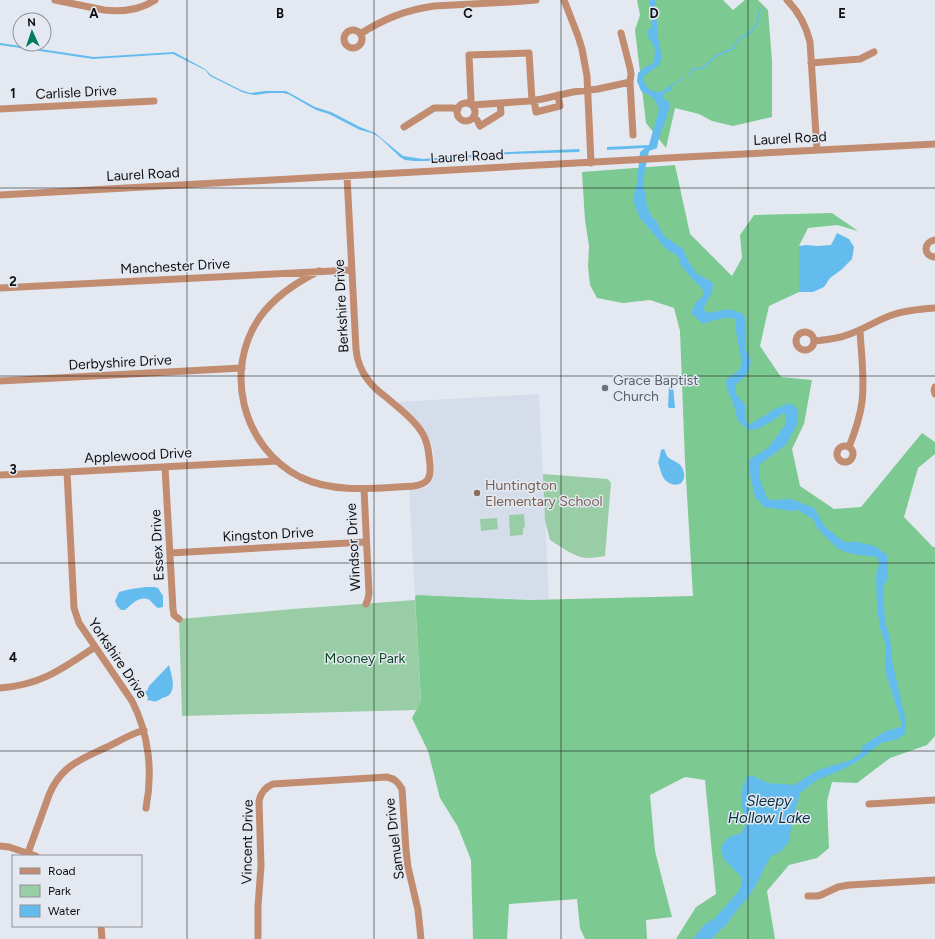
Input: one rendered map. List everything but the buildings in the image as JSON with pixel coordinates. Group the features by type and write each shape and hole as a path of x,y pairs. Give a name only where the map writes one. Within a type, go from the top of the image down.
{"street":[{"path":"55,0 83,3 111,11 130,10 145,6 155,0"},
{"path":"360,34 381,21 406,11 470,2 536,0"},
{"path":"564,0 578,36 586,69 591,163"},
{"path":"787,0 797,11 805,24 810,42 817,150"},
{"path":"621,33 631,74 630,82 633,135"},
{"path":"812,63 860,60 874,52"},
{"path":"558,95 560,106 536,112 533,101 530,53 469,55 471,104 475,110 475,113 473,117 467,120 462,119 458,115 458,109 461,104 467,103 471,104 533,101 558,95 588,91 630,82"},
{"name":"Carlisle Drive","path":"0,109 154,101"},
{"path":"473,117 480,126 501,113 500,103"},
{"path":"404,127 434,108 458,109"},
{"name":"Laurel Road","path":"0,195 935,144"},
{"name":"Berkshire Drive","path":"347,176 356,349 359,363 369,382 411,419 421,431 427,443 430,457 429,479 422,484 414,486 364,489"},
{"path":"935,240 929,242 926,249 930,256 935,257"},
{"name":"Manchester Drive","path":"0,288 352,270"},
{"path":"319,271 291,287 279,297 264,312 255,325 244,353 242,368 242,389 244,402 247,416 256,435 270,453 294,473 318,484 340,488 364,489"},
{"path":"814,342 848,335 882,319 911,310 935,308"},
{"path":"849,447 856,428 862,401 863,378 860,330"},
{"name":"Derbyshire Drive","path":"0,381 242,368"},
{"path":"935,387 935,394"},
{"name":"Applewood Drive","path":"0,475 277,460"},
{"name":"Essex Drive","path":"165,467 173,609 174,615 179,619"},
{"name":"Yorkshire Drive","path":"67,472 74,608 79,623 138,712 144,730 148,750 150,783 146,808"},
{"name":"Windsor Drive","path":"364,489 369,593 366,604"},
{"name":"Kingston Drive","path":"170,553 366,542"},
{"path":"0,688 14,687 45,678 63,669 95,646"},
{"path":"28,853 49,795 61,775 80,760 144,730"},
{"name":"Samuel Drive","path":"329,781 387,778 392,779 400,785 408,867 418,910 420,939"},
{"name":"Vincent Drive","path":"258,939 258,906 261,866 260,796 265,788 273,784 329,781"},
{"path":"869,804 935,800"},
{"path":"0,846 9,847 33,855"},
{"path":"808,896 821,895 838,887 849,885 935,880"},
{"path":"101,927 102,939"}],"shaded area":[{"name":"Huntington Elementary School","path":"539,394 549,599 529,600 418,595 415,597 409,489 424,488 428,486 432,480 434,473 433,447 425,430 416,419 396,402"}],"green space":[{"path":"637,0 723,0 733,10 745,0 758,0 768,10 772,60 772,117 733,126 712,121 699,114 675,108 666,148 646,123 635,30 640,15"},
{"path":"675,165 690,234 732,276 742,258 740,235 754,215 832,213 858,231 837,225 808,228 799,246 799,292 769,306 760,346 781,377 812,380 804,424 792,449 800,486 834,509 861,507 922,433 935,442 935,454 918,468 904,517 933,547 935,547 935,736 927,745 890,758 857,783 832,782 827,801 829,848 817,858 789,865 767,891 775,939 676,939 696,907 716,894 705,780 685,777 650,795 655,851 672,917 646,920 647,939 585,939 580,928 577,899 509,904 507,939 473,939 471,860 458,827 440,798 428,751 412,718 421,701 415,597 417,595 529,600 693,596 685,462 680,331 674,308 650,300 623,303 597,298 590,285 588,266 589,246 585,220 582,172"},
{"path":"543,474 608,479 611,483 605,556 588,558 577,556 550,540 545,521"},
{"path":"524,514 525,527 523,528 523,534 510,536 509,515"},
{"path":"497,518 498,529 481,531 480,519"},
{"name":"Mooney Park","path":"415,600 421,702 416,710 182,716 179,619"}],"water":[{"name":"Sleepy Hollow Lake","path":"649,0 655,0 658,37 662,57 659,65 644,76 644,82 650,90 657,92 662,91 672,85 671,90 663,94 664,99 670,102 669,110 657,148 649,151 643,180 647,206 652,218 656,220 664,236 683,249 687,259 696,273 713,283 712,292 704,307 704,310 707,313 730,309 743,314 746,319 746,350 751,360 750,368 745,377 736,384 736,394 745,405 746,420 749,425 775,409 790,403 798,409 798,423 786,445 759,465 760,479 767,498 771,500 791,499 814,508 825,527 844,542 857,542 875,546 887,555 888,579 883,586 885,622 890,637 892,660 906,722 906,733 898,739 881,743 855,763 817,780 800,793 788,843 780,852 771,856 749,896 727,924 711,939 693,939 704,925 715,918 738,892 741,886 741,877 723,858 721,846 729,837 741,833 747,823 741,804 742,789 747,776 753,776 768,783 794,785 818,770 851,760 862,752 861,747 884,732 900,727 902,724 885,671 886,646 880,628 877,608 876,576 879,564 877,557 852,554 838,549 817,528 814,520 798,510 792,511 764,507 755,497 750,475 749,460 769,447 785,425 786,414 783,413 776,419 753,430 749,430 738,421 727,389 726,380 738,371 742,363 736,332 736,320 725,318 703,324 691,313 696,302 703,296 704,293 702,288 680,264 679,258 665,248 640,218 633,199 637,183 640,152 645,148 607,150 607,147 649,145 659,109 651,96 641,91 637,81 638,73 645,67 653,64 655,56 654,47 647,34 648,30 651,29"},
{"path":"0,43 12,45 12,47 0,45"},
{"path":"52,51 94,57 174,52 205,69 211,75 241,90 250,93 286,91 315,107 331,112 375,133 403,156 423,159 508,152 580,149 579,152 511,154 426,161 405,160 372,133 360,130 329,114 316,110 288,94 269,93 255,95 242,92 210,76 205,70 173,54 93,59 46,52 52,52"},
{"path":"837,233 849,239 854,247 852,259 830,278 824,287 813,292 799,292 799,246 831,245"},
{"path":"673,386 675,408 669,408 669,387"},
{"path":"664,449 668,457 680,464 683,469 684,477 681,483 675,485 668,483 662,474 658,462 661,450"},
{"path":"146,587 158,588 163,596 163,607 158,608 148,599 144,598 135,602 125,610 121,610 117,606 115,601 119,592"},
{"path":"169,665 173,688 172,691 168,696 158,701 148,701 145,691 147,691 149,686"}],"waterway":[{"path":"688,75 693,69 703,68 716,56 732,49 741,37 748,35 757,24 760,8"},
{"path":"671,86 683,78"}],"place":[{"name":"Grace Baptist Church","path":"605,388"},
{"name":"Huntington Elementary School","path":"477,493"}]}
